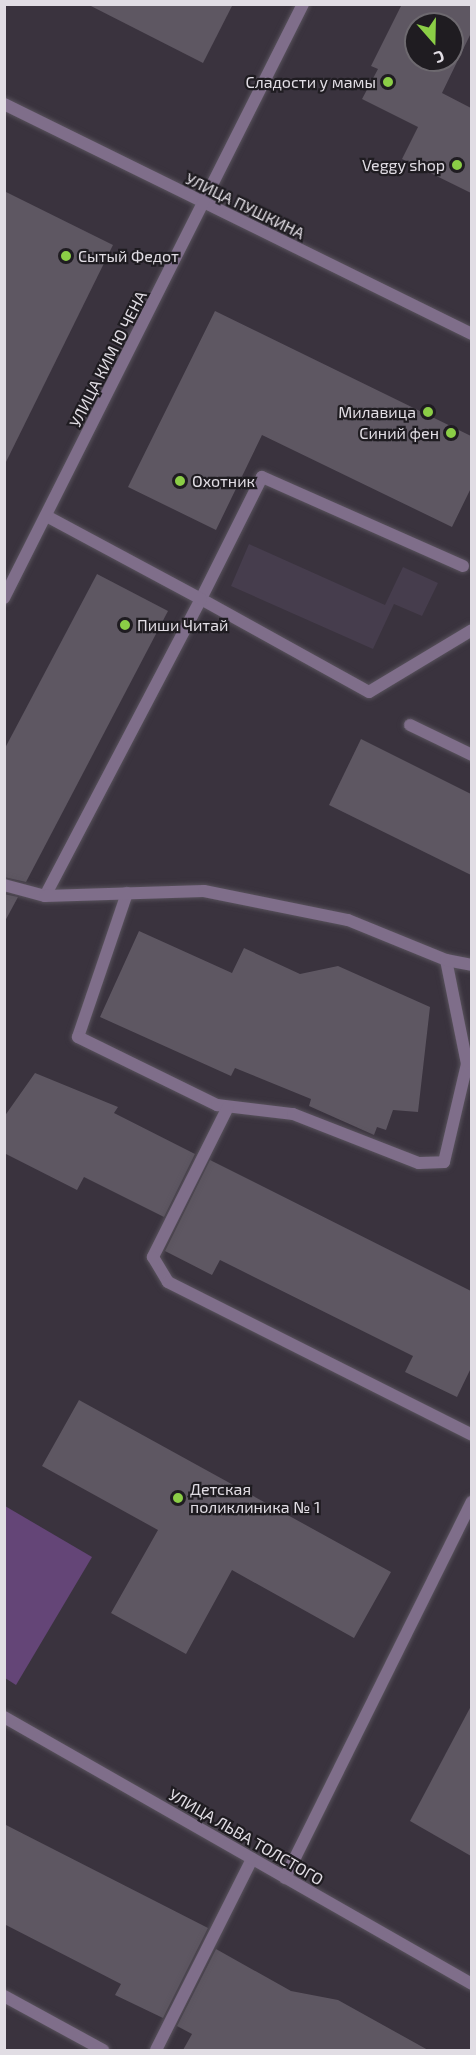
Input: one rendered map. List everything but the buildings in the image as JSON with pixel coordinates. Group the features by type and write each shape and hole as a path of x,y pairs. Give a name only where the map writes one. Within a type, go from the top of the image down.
{"street":[{"name":"УЛИЦА КИМ Ю ЧЕНА","path":"4,598 204,205 303,4"},
{"name":"УЛИЦА ПУШКИНА","path":"4,104 204,205 471,334"},
{"path":"45,896 201,599 262,477 463,566"},
{"path":"46,516 369,692 471,630"},
{"path":"410,725 471,755"},
{"path":"4,885 45,896 204,891 348,920 446,960 471,965"},
{"path":"127,893 78,1037 228,1107 293,1114 419,1163 444,1162 467,1064 446,960"},
{"path":"228,1107 153,1257 168,1282 471,1435"},
{"path":"285,1878 471,1502"},
{"name":"УЛИЦА ЛЬВА ТОЛСТОГО","path":"4,1717 471,1984"},
{"path":"156,2050 252,1859"},
{"path":"4,1996 103,2050"}],"shaded area":[{"path":"249,544 385,605 403,567 438,583 422,616 394,604 373,649 231,586"},
{"path":"5,1506 92,1557 16,1685 5,1678"}],"place":[{"name":"Сладости у мамы","path":"388,82"},
{"name":"Veggy shop","path":"457,165"},
{"name":"Сытый Федот","path":"66,256"},
{"name":"Милавица","path":"428,412"},
{"name":"Синий фен","path":"451,433"},
{"name":"Охотник","path":"180,481"},
{"name":"Пиши Читай","path":"125,625"},
{"name":"Детская поликлиника № 1","path":"178,1498"}]}
